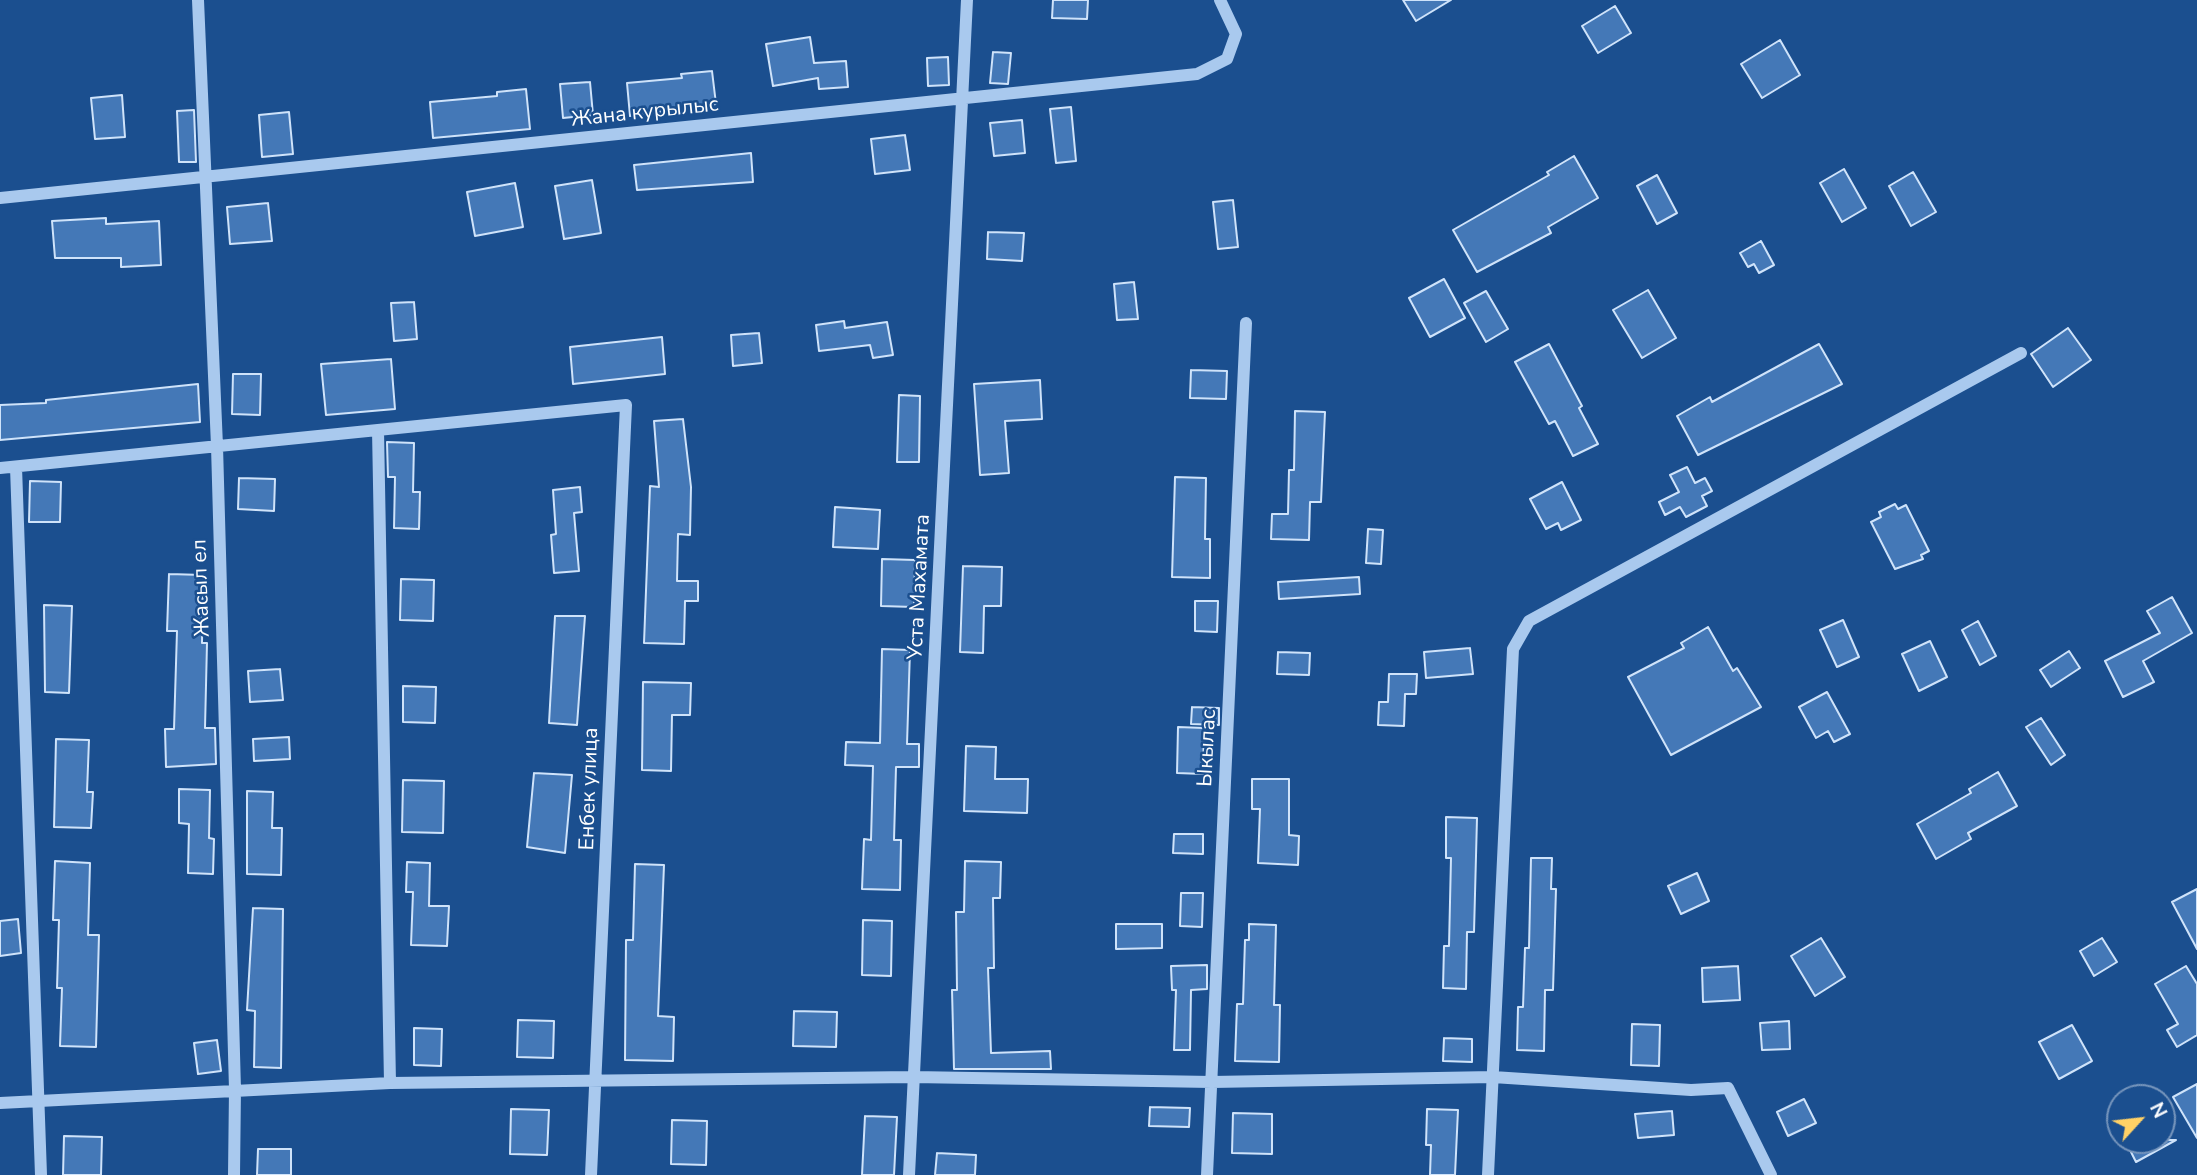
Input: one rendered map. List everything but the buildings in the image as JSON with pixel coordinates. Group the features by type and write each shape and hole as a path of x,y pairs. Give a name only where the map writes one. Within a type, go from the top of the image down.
{"street":[{"name":"Жасыл ел","path":"198,0 217,446 235,1089 234,1175"},
{"name":"Уста Махамата","path":"909,1175 967,0"},
{"name":"Жана курылыс","path":"0,198 1197,74 1227,59 1236,34 1220,0"},
{"name":"Ыкылас","path":"1207,1175 1246,323"},
{"path":"1488,1175 1513,649 1529,621 2021,353"},
{"name":"Енбек улица","path":"378,430 626,405 591,1175"},
{"path":"0,468 378,430 390,1083"},
{"path":"16,467 41,1175"},
{"path":"0,1103 390,1083 914,1077 1212,1082 1493,1077 1691,1090 1728,1088 1770,1174"}]}
